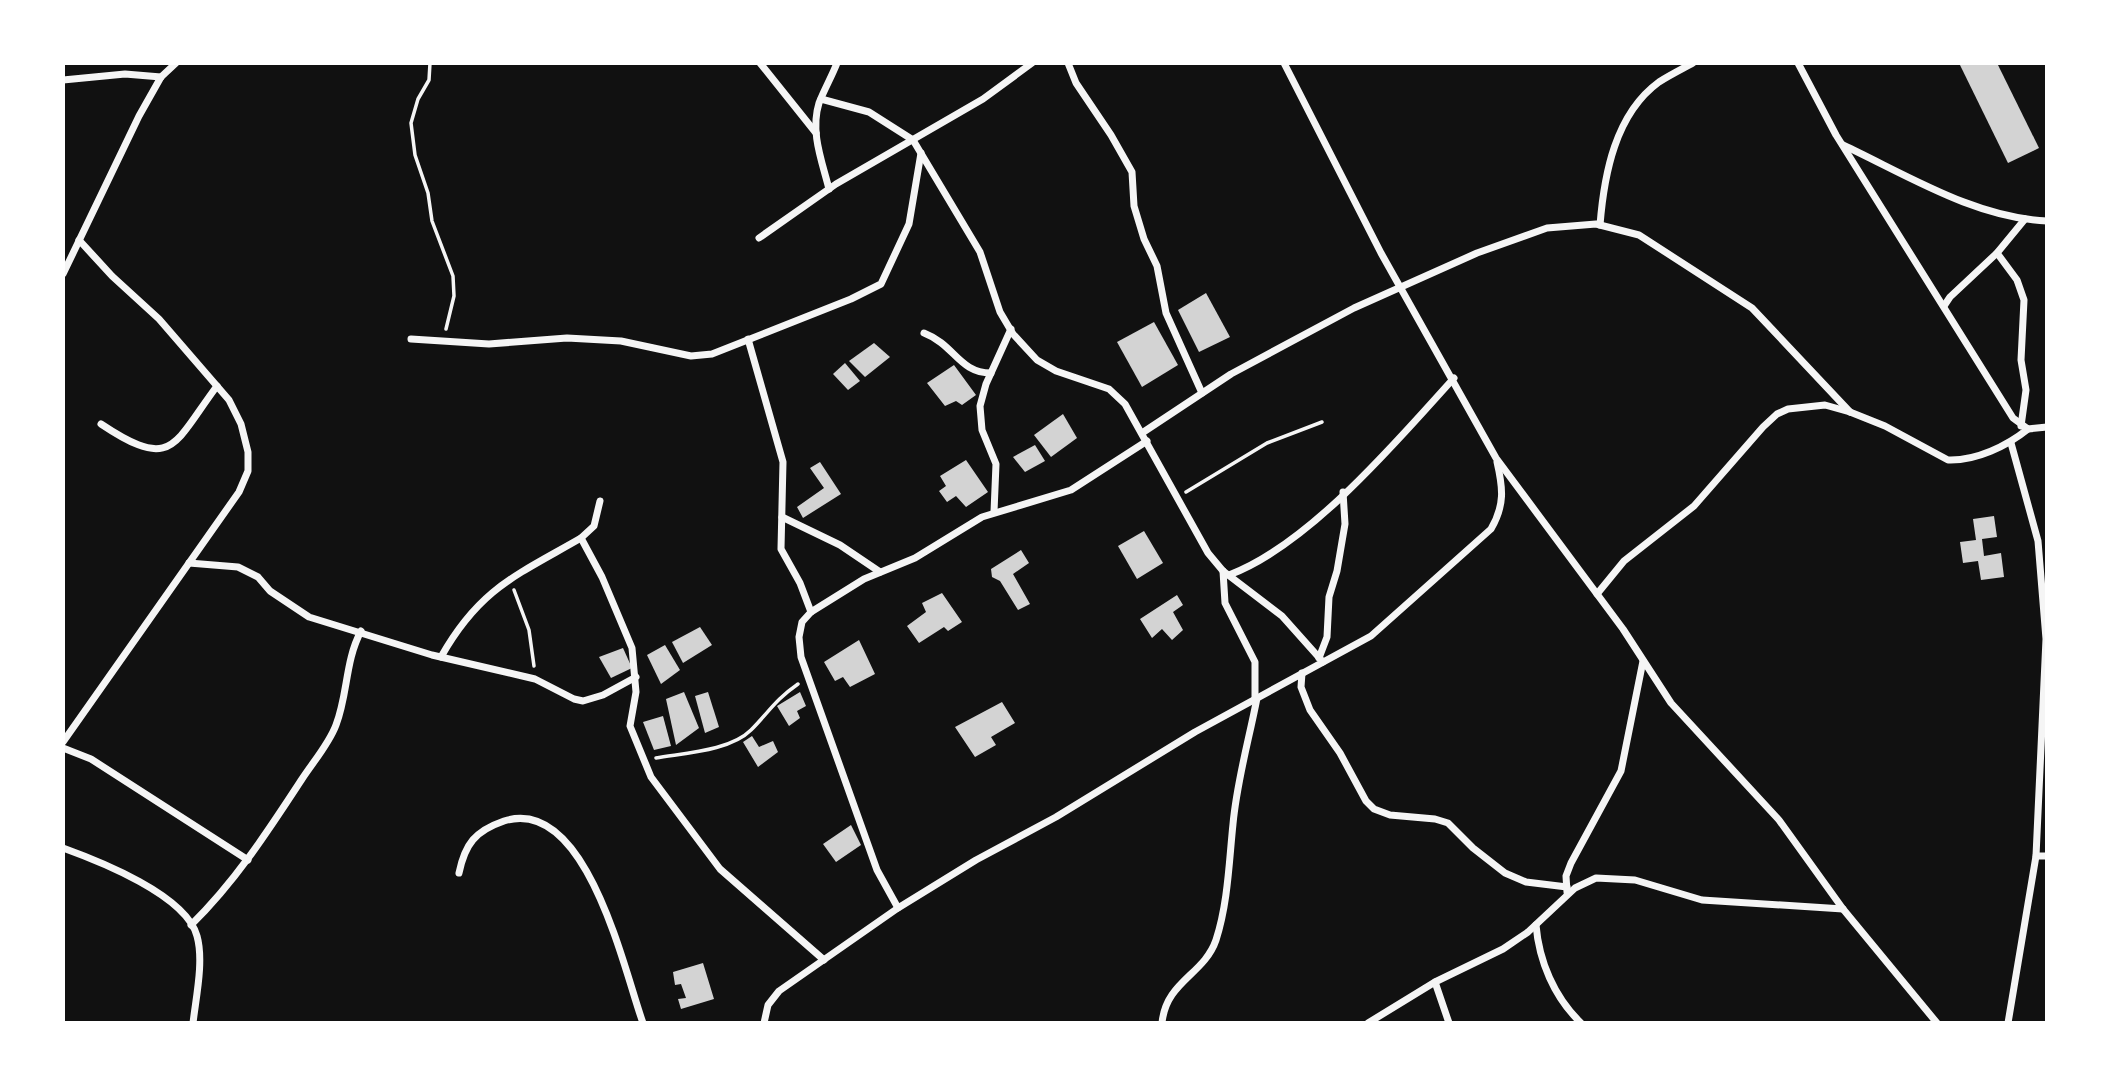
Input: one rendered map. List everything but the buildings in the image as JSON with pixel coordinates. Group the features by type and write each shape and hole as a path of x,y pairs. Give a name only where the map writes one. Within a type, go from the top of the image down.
{"street":[{"path":"63,274 161,77 176,63"},
{"path":"760,63 816,134"},
{"path":"829,189 816,134 821,99 838,63"},
{"path":"759,238 829,189 983,99 1032,63"},
{"path":"1068,63 1088,103 1129,165 1133,206 1157,266 1166,313 1202,393"},
{"path":"1283,63 1401,287 1496,458 1597,594 1671,703 1779,820 1843,909 1937,1023"},
{"path":"1600,225 1609,161 1636,105 1658,83 1693,63"},
{"path":"1798,63 1843,145 2013,418 2025,427 2047,427"},
{"path":"63,80 125,74 161,77"},
{"path":"821,99 869,111 913,140 980,252 994,298 1011,329 1037,360 1056,372 1109,389 1125,404 1208,553 1226,573 1282,616 1321,660"},
{"path":"1843,145 1954,198 2005,216 2047,221"},
{"path":"411,339 489,344 567,338 608,340 691,356 712,354 851,299 881,284 909,224 921,152"},
{"path":"1944,306 1950,297 1997,253 2025,219"},
{"path":"1142,433 1202,393 1343,313 1477,253 1547,228 1600,225 1639,235 1752,308 1850,412"},
{"path":"63,742 239,492 248,471 248,452 241,424 229,400 159,318 112,276 79,240"},
{"path":"1597,594 1624,561 1693,506 1777,414 1805,406 1825,405 1885,426 1948,460 1958,460 2011,443 2025,427 2026,390 2021,360 2024,300 2017,280 1997,253"},
{"path":"994,512 996,464 980,419 985,384 1011,329"},
{"path":"924,333 941,340 967,368 991,373"},
{"path":"748,339 783,462 781,549 800,583 811,612"},
{"path":"1226,573 1249,567 1279,547 1343,492 1454,379"},
{"path":"101,424 148,450 165,448 178,439 217,386"},
{"path":"898,908 872,857 801,657 799,637 802,622 811,612 880,572 915,558 994,512 1051,498 1071,490 1147,441"},
{"path":"2007,1021 2036,856 2047,639 2038,541 2011,443"},
{"path":"764,1023 768,1005 779,991 898,908 1321,660 1371,636 1491,529 1500,513 1504,491 1496,458"},
{"path":"1321,660 1327,637 1329,597 1337,571 1345,524 1343,492"},
{"path":"441,657 471,612 486,596 509,579 582,538 594,526 600,501"},
{"path":"782,517 822,535 866,560 880,572"},
{"path":"582,538 632,648 636,677 630,726 642,760 661,793 720,869 824,960"},
{"path":"189,563 238,567 258,577 299,612 441,657 535,679 574,699 583,701 603,695 636,677"},
{"path":"1162,1023 1169,996 1193,972 1215,943 1230,861 1241,759 1256,699 1255,662 1224,603 1226,573"},
{"path":"191,925 220,896 247,860 335,727 347,681 348,663 361,631"},
{"path":"1567,891 1570,863 1621,771 1643,661"},
{"path":"1302,673 1301,687 1310,710 1340,753 1366,802 1374,809 1390,815 1435,819 1448,823 1479,853 1505,873 1526,882 1567,891"},
{"path":"63,748 91,759 247,860"},
{"path":"458,873 464,850 471,838 489,826 509,820 534,820 550,828 594,884 606,908 643,1023"},
{"path":"63,848 106,865 162,896 179,909 191,925 197,935 198,954 193,1023"},
{"path":"2036,856 2047,856"},
{"path":"1368,1023 1435,982 1503,948 1536,925 1567,891 1596,878 1645,883 1702,900 1843,909"},
{"path":"1536,925 1543,961 1558,996 1581,1023"},
{"path":"1435,982 1449,1023"}],"path":[{"path":"430,63 429,80 418,99 411,123 415,155 428,193 432,221 453,275 454,296 443,340"},
{"path":"1178,496 1267,443 1322,422"},
{"path":"509,579 528,630 535,679"},
{"path":"642,760 705,749 744,736 775,701 809,677"}]}
